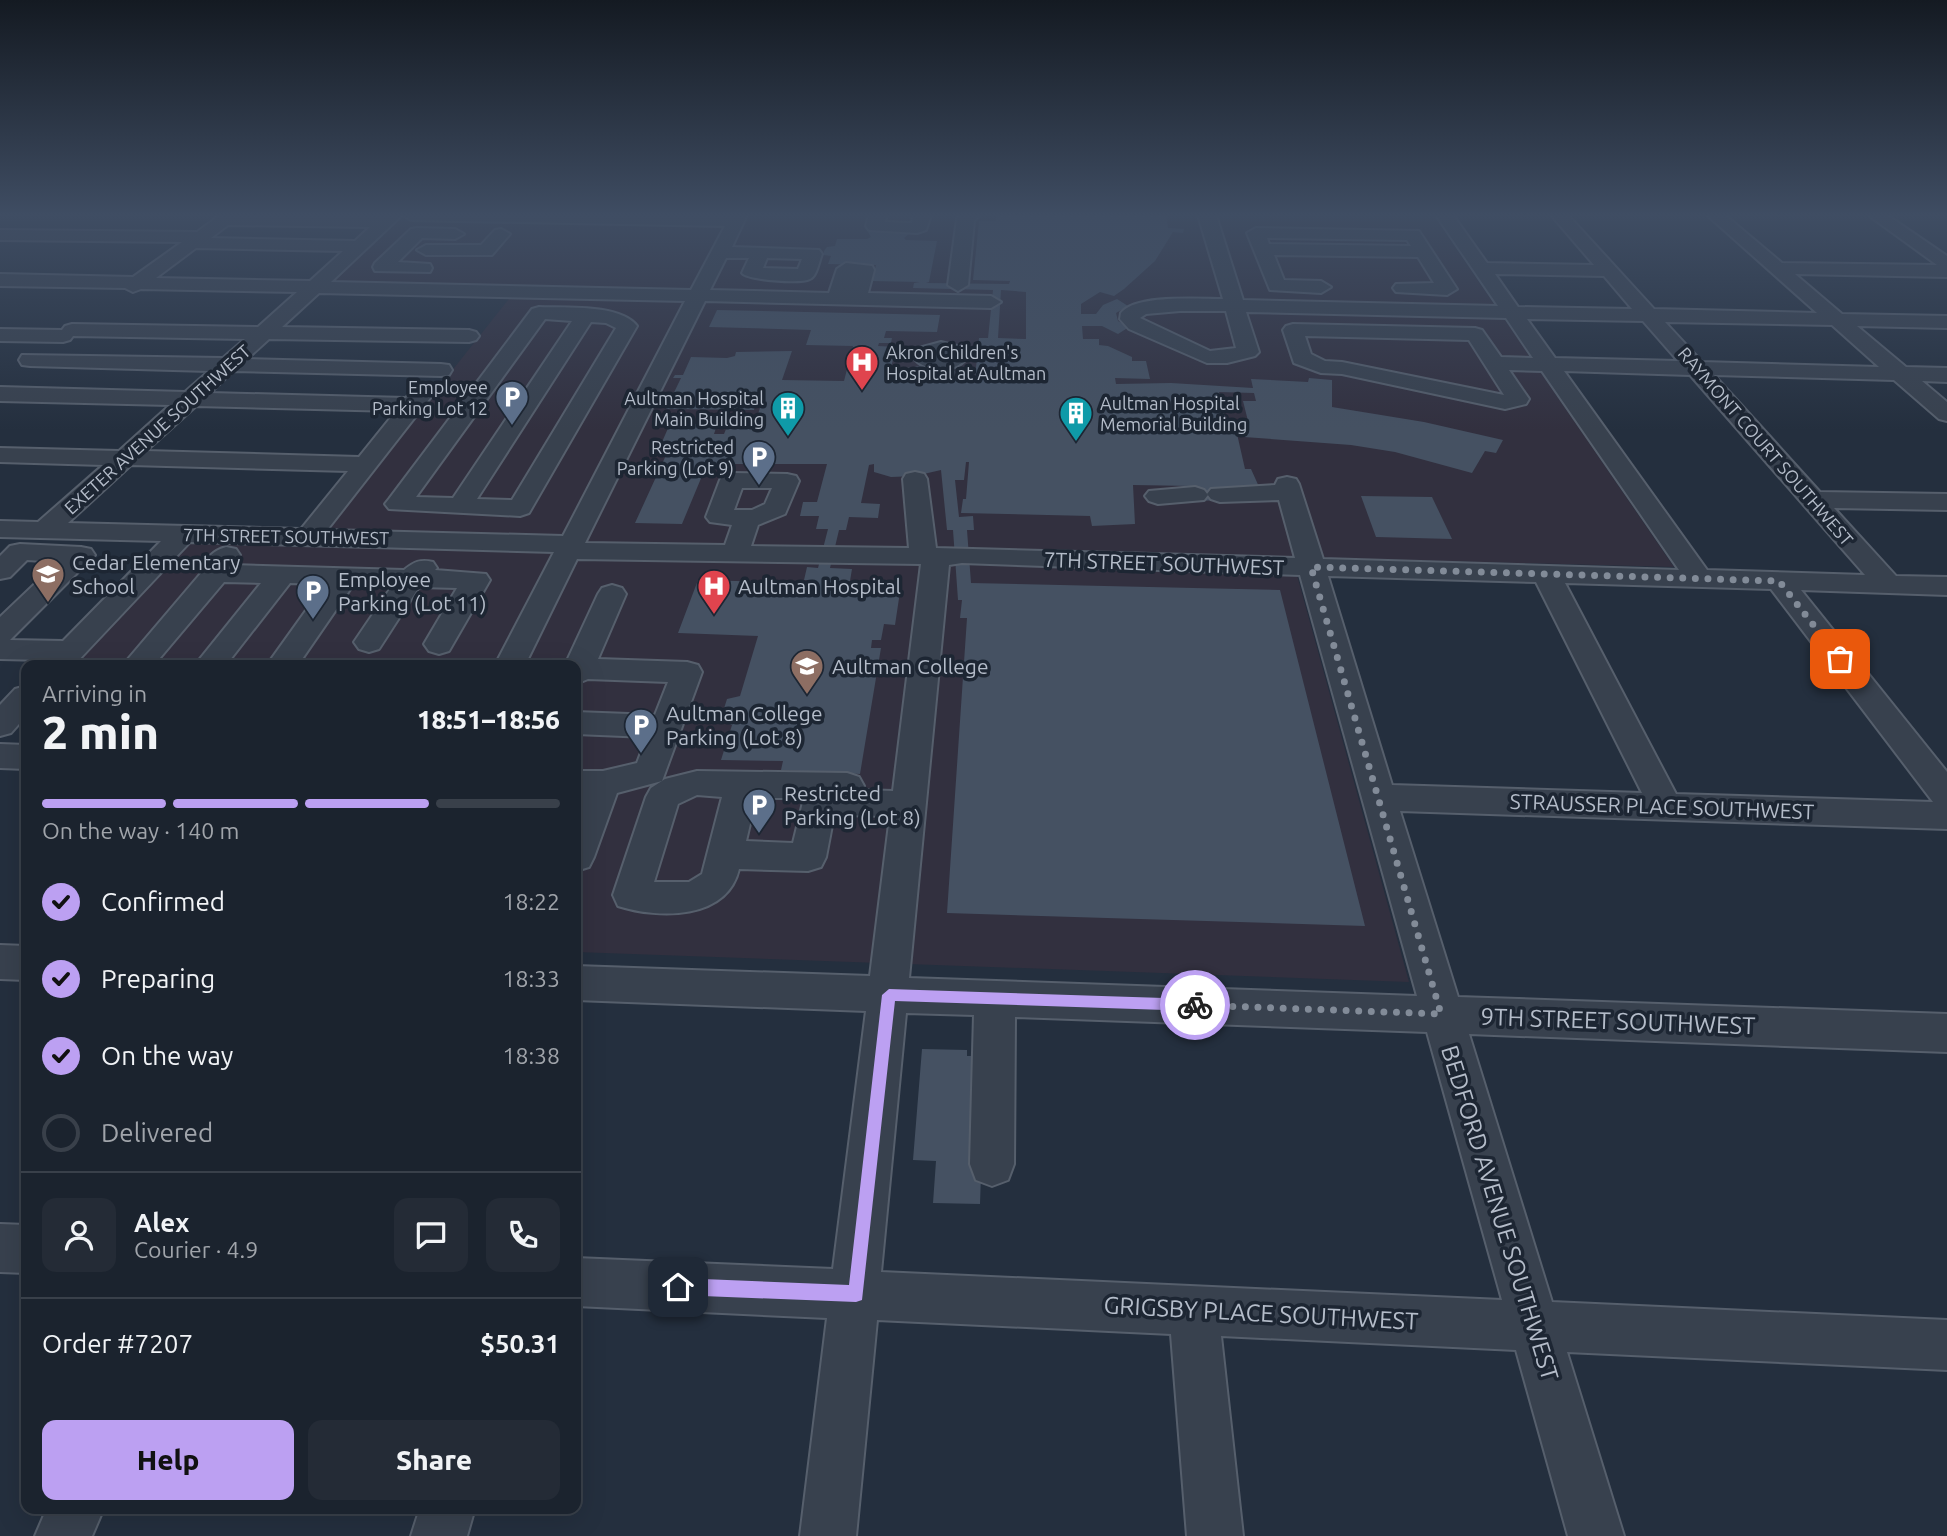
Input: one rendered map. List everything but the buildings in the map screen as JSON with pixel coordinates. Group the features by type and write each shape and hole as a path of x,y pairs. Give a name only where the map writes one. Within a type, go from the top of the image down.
{"street":[{"path":"0,381 131,287"},
{"path":"300,287 847,298 956,312 1000,302"},
{"name":"EXETER AVENUE SOUTHWEST","path":"44,531 314,287"},
{"path":"512,660 702,287"},
{"path":"956,312 959,287"},
{"path":"1229,287 1235,307 1248,352 1227,357 1207,357 1142,329 1130,318 1133,311 1144,307 1235,307 1947,321"},
{"path":"1307,287 1447,289 1446,287"},
{"path":"1494,287 1699,579"},
{"name":"RAYMONT COURT SOUTHWEST","path":"1624,287 1888,584"},
{"path":"1799,287 1947,414"},
{"path":"1365,288 1388,332"},
{"path":"308,537 441,370 478,340 487,314 506,291"},
{"path":"539,313 610,317 627,326 633,338 520,508 398,504 539,313"},
{"path":"363,652 411,578 429,562 436,540 586,314"},
{"path":"1293,330 1475,334 1496,365 1517,401 1505,402 1308,363 1300,355 1293,330"},
{"path":"0,335 264,332 518,342"},
{"path":"633,338 677,337"},
{"path":"633,338 677,337"},
{"path":"30,360 441,370"},
{"path":"1399,380 1496,365 1947,375"},
{"path":"0,394 413,405"},
{"path":"0,455 366,464"},
{"path":"828,1536 911,796 946,556 915,479"},
{"name":"BEDFORD AVENUE SOUTHWEST","path":"1158,496 1288,488 1596,1536"},
{"path":"1813,500 1947,502"},
{"path":"735,555 747,518"},
{"name":"7TH STREET SOUTHWEST","path":"0,530 436,540 735,555 946,556 1000,571 1033,572 1311,567 1947,586"},
{"path":"0,649 64,658 183,534"},
{"path":"153,647 216,573 215,567 242,536"},
{"path":"0,571 20,552 81,555 0,633"},
{"path":"216,573 476,580 434,653"},
{"path":"1546,574 1665,807"},
{"path":"223,649 282,575"},
{"path":"292,651 345,577"},
{"path":"1779,581 1936,769 1947,796"},
{"path":"581,662 612,594"},
{"path":"581,671 687,672 650,772 590,784 581,831"},
{"path":"0,725 21,702"},
{"path":"581,723 667,727"},
{"path":"0,756 21,757"},
{"path":"743,785 718,881 708,892 691,898 631,895 663,797 677,789 697,783 743,785 911,796"},
{"path":"725,855 808,857 819,802 911,796"},
{"name":"STRAUSSER PLACE SOUTHWEST","path":"1377,797 1947,816"},
{"path":"0,962 21,963"},
{"name":"9TH STREET SOUTHWEST","path":"581,983 1947,1033"},
{"path":"992,1164 995,998"},
{"path":"0,1248 21,1249"},
{"name":"GRIGSBY PLACE SOUTHWEST","path":"581,1282 1947,1345"},
{"path":"1194,1310 1215,1536"},
{"path":"63,1536 74,1514"},
{"path":"439,1536 446,1514"}],"shaded area":[{"name":"Aultman Hospital","path":"519,287 1482,287 1674,567 1292,557 1409,982 581,952 581,660 79,660 188,543 313,546"}],"way so far":[{"path":"1195,1005 1441,1014 1311,567 1779,581 1840,659"}],"place":[{"name":"Akron Children's Hospital at Aultman","path":"862,392"},
{"name":"Employee Parking Lot 12","path":"512,427"},
{"name":"Aultman Hospital Main Building","path":"788,438"},
{"name":"Aultman Hospital Memorial Building","path":"1076,443"},
{"name":"Restricted Parking (Lot 9)","path":"759,487"},
{"name":"Cedar Elementary School","path":"48,604"},
{"name":"Aultman Hospital","path":"714,616"},
{"name":"Employee Parking (Lot 11)","path":"313,621"},
{"name":"Aultman College","path":"807,696"},
{"name":"Aultman College Parking (Lot 8)","path":"641,755"},
{"name":"Restricted Parking (Lot 8)","path":"759,835"}],"route":[{"path":"678,1287 856,1294 889,995 1195,1005"}]}
